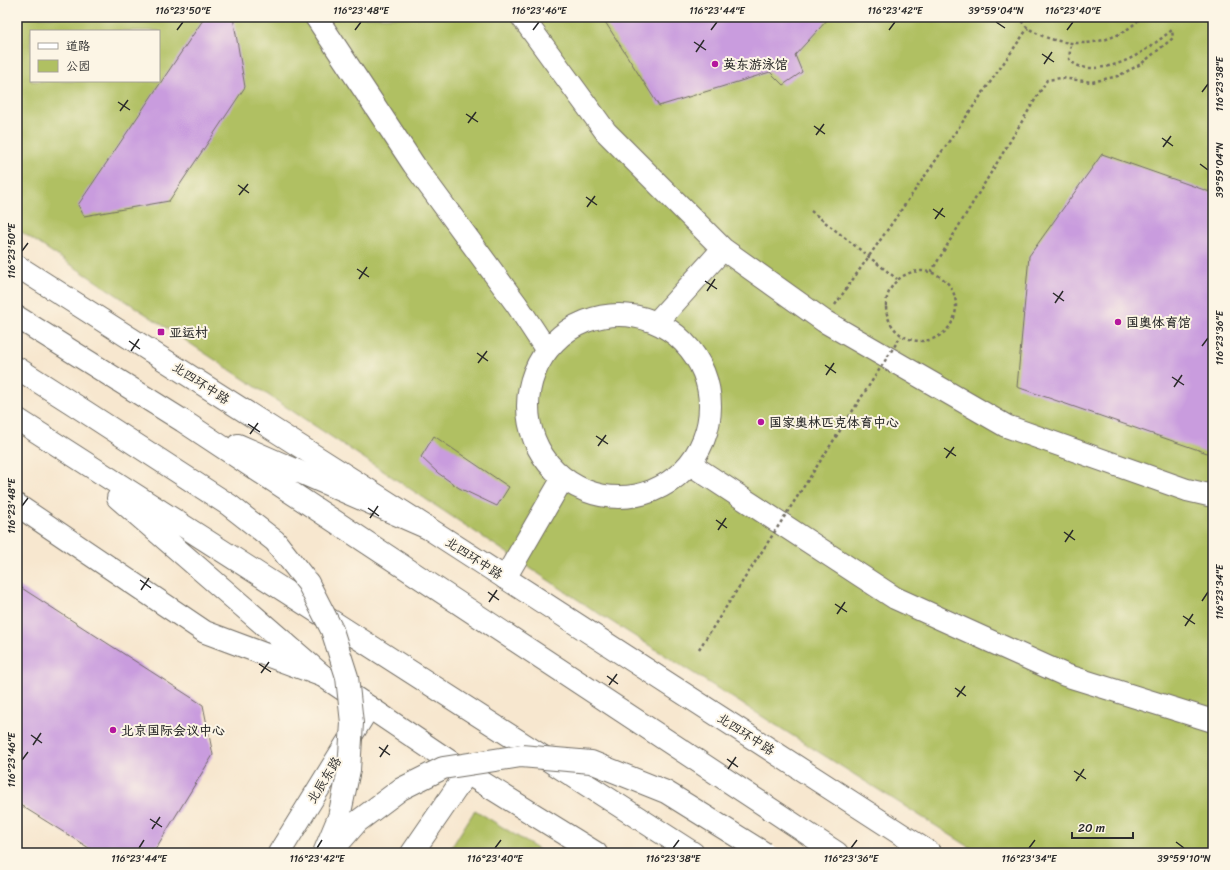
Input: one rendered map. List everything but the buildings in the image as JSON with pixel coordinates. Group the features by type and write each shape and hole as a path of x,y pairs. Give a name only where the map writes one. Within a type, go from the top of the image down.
{"main road":[{"path":"316,17 414,165 517,306 546,349"},
{"path":"522,17 606,132 723,249 824,321 1006,426 1188,490 1213,496"},
{"path":"657,322 723,249"},
{"name":"北四环中路","path":"17,266 428,528 930,853"},
{"path":"627,314 657,322 681,338 698,359 709,385 711,413 704,440 690,464 669,483 644,495 615,498 588,492 563,478 543,457 531,431 527,403 533,374 546,349 569,329 597,316 627,314"},
{"path":"17,317 183,421 837,853"},
{"path":"17,368 229,505 275,541 308,583 332,630 347,677 352,722 349,770 339,817 324,853"},
{"path":"17,419 60,448 694,853"},
{"path":"183,421 428,528"},
{"path":"60,448 323,676 467,773 596,853"},
{"path":"690,464 895,598 1064,675 1213,721"},
{"path":"505,578 563,478"},
{"path":"17,505 205,632 323,676"},
{"name":"北辰东路","path":"279,853 369,707"},
{"path":"330,853 357,822 401,789 443,768 521,756 591,762 666,792 764,853"},
{"path":"412,853 467,773"}],"path":[{"path":"1017,17 1028,28 1048,38 1070,43 1095,42 1118,35 1138,21 1141,17"},
{"path":"824,321 1028,28"},
{"path":"931,272 1047,80 1061,78 1092,82 1118,76 1141,64 1173,38 1172,30 1134,57 1120,64 1103,68 1085,68 1074,65 1069,59 1070,43"},
{"path":"811,211 897,279"},
{"path":"919,271 931,272 942,278 950,286 955,298 956,310 953,322 946,332 936,339 924,342 912,341 901,336 893,328 888,319 885,308 886,298 890,288 897,279 907,273 919,271"},
{"path":"699,649 901,336"}],"green space":[{"name":"国家奥林匹克体育中心","path":"17,17 1213,17 1213,853 979,853 601,615 17,229"},
{"path":"475,810 544,853 448,853"}],"place":[{"name":"英东游泳馆","path":"715,64"},
{"name":"国奥体育馆","path":"1118,322"},
{"name":"亚运村","path":"161,332"},
{"name":"国家奥林匹克体育中心","path":"761,422"},
{"name":"北京国际会议中心","path":"113,730"}]}
